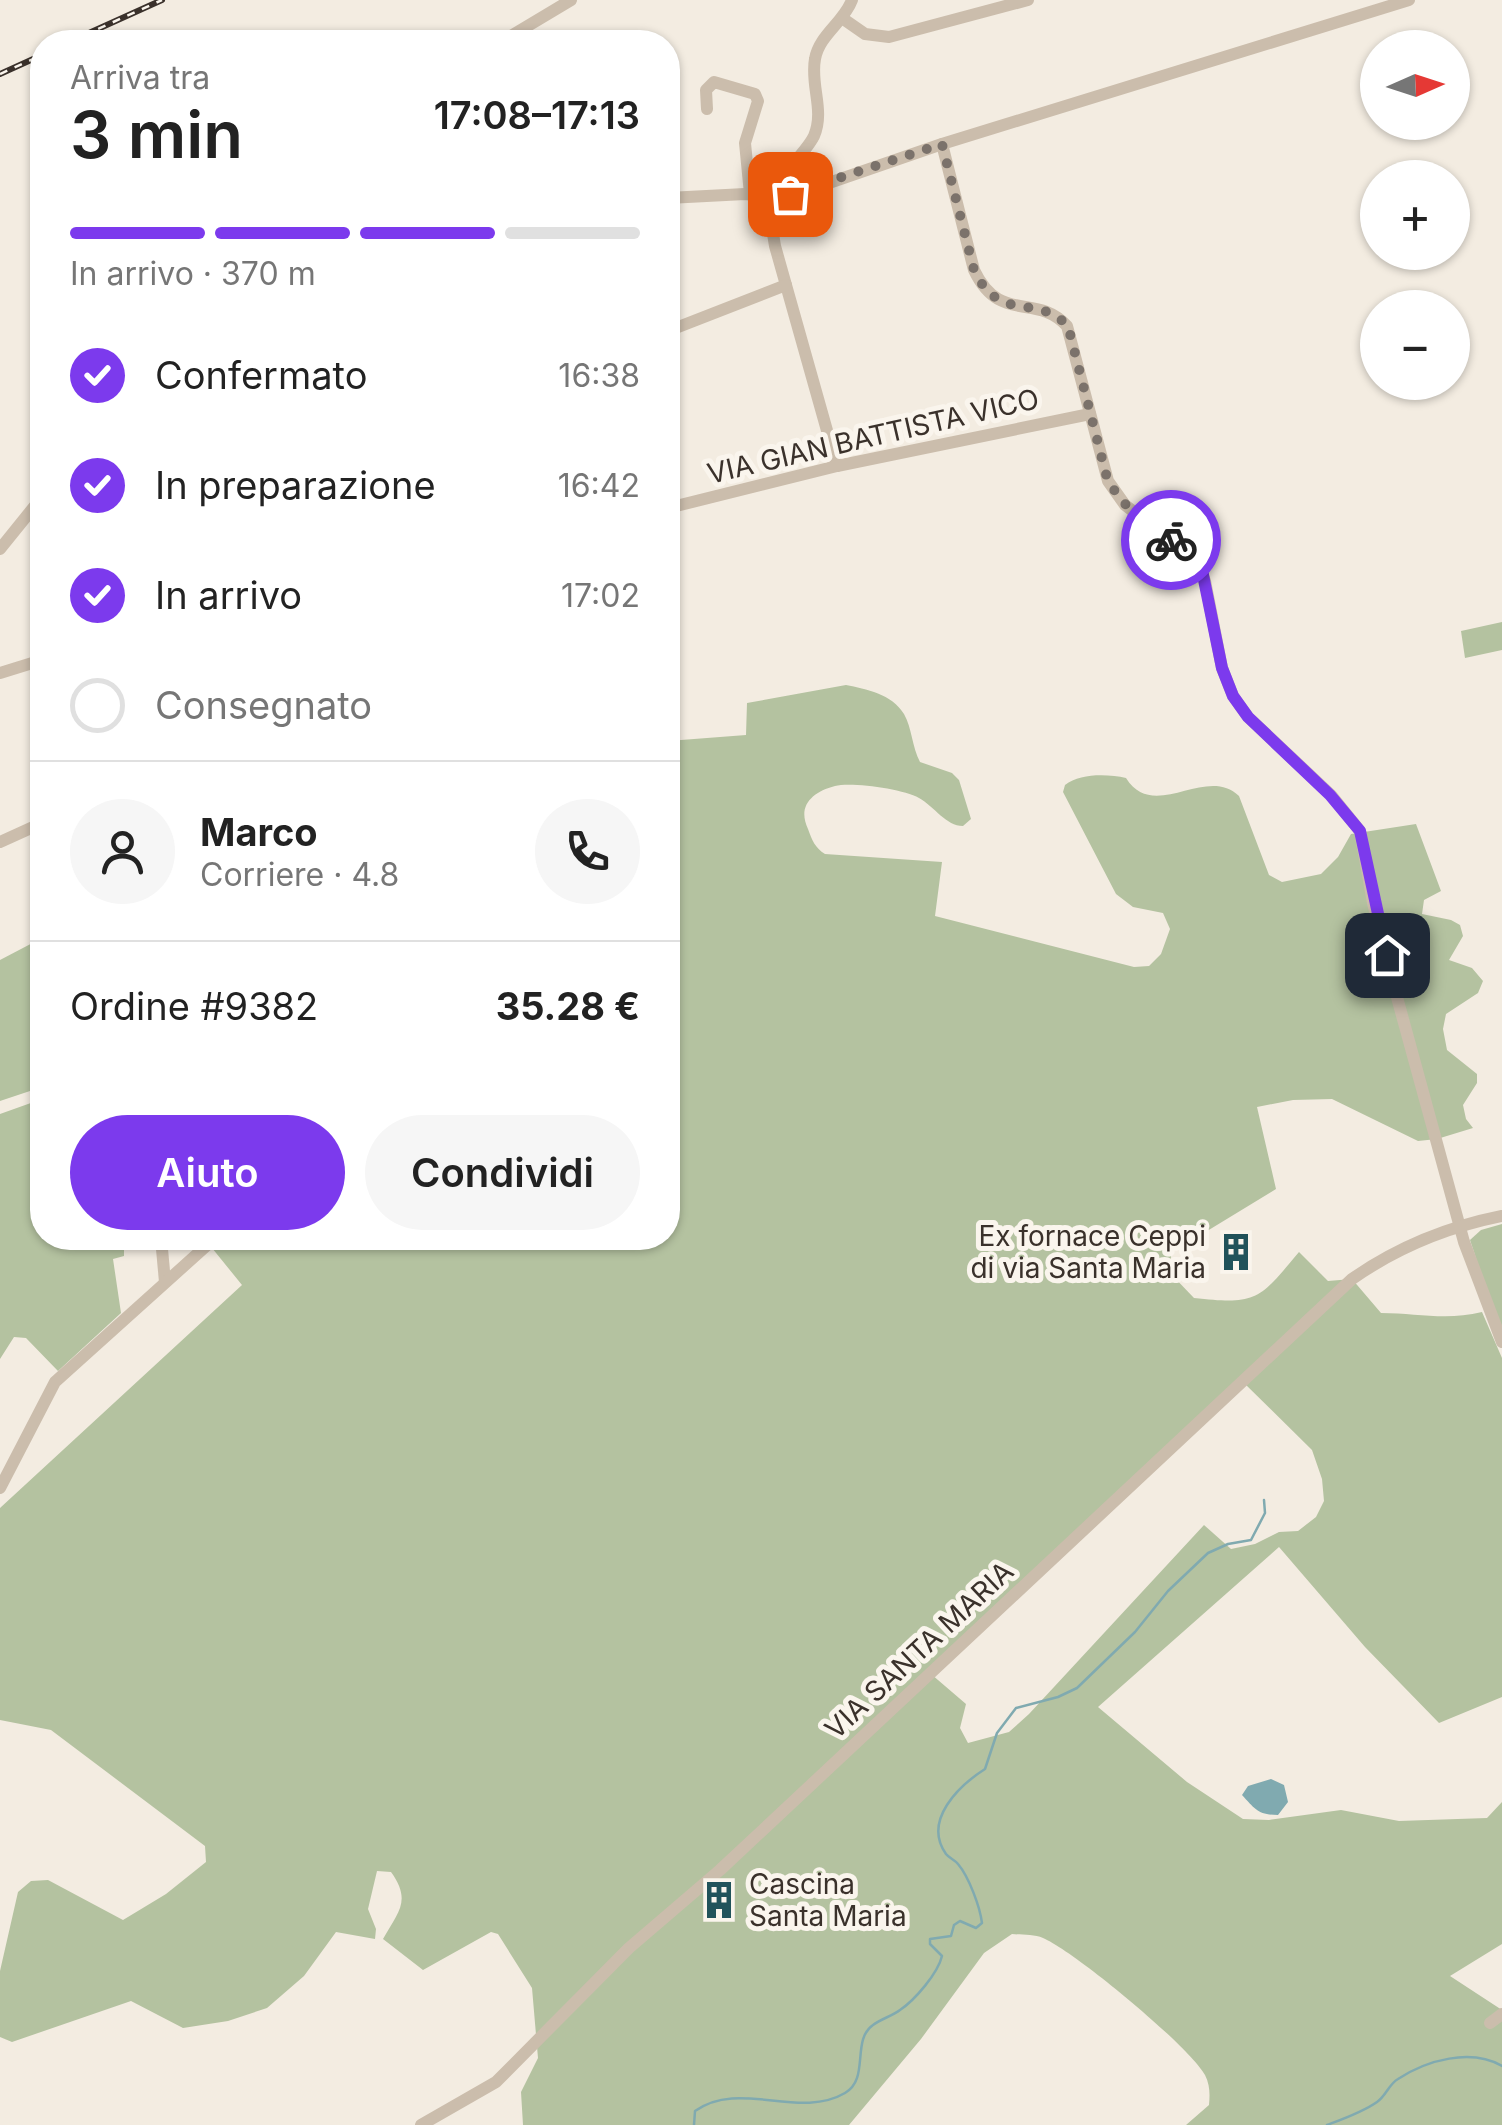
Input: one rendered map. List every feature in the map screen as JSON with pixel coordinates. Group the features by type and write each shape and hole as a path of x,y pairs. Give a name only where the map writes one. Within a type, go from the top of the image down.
{"street":[{"path":"521,30 571,0"},
{"path":"852,0 817,51 817,126 802,157 783,178 784,188 794,195 942,144 1409,0"},
{"path":"842,18 865,34 888,37 1028,0"},
{"path":"707,109 706,90 714,82 756,94 758,101 744,143 750,194"},
{"path":"942,144 981,284 999,302 1052,314 1068,326 1102,466 1115,494 1147,524 1196,558 1205,580 1222,668 1239,706 1330,795 1360,831 1392,979 1460,1227 1475,1278 1502,1342"},
{"path":"680,197 750,194 770,197 784,188"},
{"path":"770,197 768,206 786,285 837,466"},
{"path":"680,326 786,285"},
{"name":"VIA GIAN BATTISTA VICO","path":"680,505 837,466 1090,414"},
{"path":"0,548 30,512"},
{"path":"0,673 30,664"},
{"path":"0,842 30,828"},
{"name":"VIA SANTA MARIA","path":"421,2125 496,2082 629,1948 720,1870 1352,1278 1384,1257 1460,1227 1502,1216"},
{"path":"161,1250 165,1282"},
{"path":"0,1488 55,1382 202,1250"}],"green space":[{"path":"1502,622 1502,650 1465,658 1461,631"},
{"path":"846,685 893,702 907,719 920,762 952,773 959,780 971,819 963,826 957,825 919,798 902,792 835,786 813,796 804,813 819,849 825,854 942,862 935,916 1134,967 1149,966 1161,954 1170,929 1163,913 1133,907 1116,894 1063,792 1071,781 1094,776 1126,778 1138,790 1151,795 1211,786 1226,788 1239,796 1269,875 1282,882 1321,874 1338,857 1351,834 1416,824 1441,891 1424,900 1422,914 1460,925 1463,936 1449,960 1472,968 1483,981 1478,993 1446,1014 1443,1029 1447,1050 1477,1074 1477,1083 1463,1105 1473,1128 1418,1141 1332,1099 1293,1100 1257,1107 1276,1189 1171,1253 1171,1274 1194,1298 1244,1299 1265,1289 1299,1252 1328,1281 1352,1279 1381,1313 1444,1316 1482,1312 1502,1358 1502,1697 1439,1723 1365,1647 1279,1547 1098,1707 1187,1782 1243,1819 1269,1820 1341,1810 1399,1821 1487,1818 1502,1802 1502,1944 1450,1976 1502,2010 1502,2125 1186,2125 1209,2105 1208,2082 1195,2061 1130,2000 1058,1946 1032,1935 1012,1934 984,1953 921,2039 849,2125 523,2125 521,2092 538,2058 532,1988 498,1934 491,1932 423,1970 383,1939 402,1899 391,1872 377,1871 368,1909 376,1929 375,1939 336,1932 304,1976 267,2008 228,2021 183,2028 131,2001 12,2042 0,2037 0,1971 18,1892 31,1881 48,1880 123,1920 166,1894 206,1862 205,1846 51,1730 0,1720 0,1508 242,1285 214,1250 680,1250 680,740 746,735 747,703","holes":["1244,1383 1312,1450 1322,1479 1324,1501 1316,1517 1298,1531 1279,1532 1255,1544 1231,1549 1204,1525 1029,1714 1009,1732 968,1743 960,1728 966,1704 931,1674"]},
{"path":"30,944 30,1091 0,1101 0,960"},
{"path":"30,1103 30,1250 124,1250 124,1256 113,1259 121,1313 58,1371 26,1338 14,1337 0,1359 0,1114"},
{"path":"1502,1224 1502,1337 1470,1240 1481,1230"}],"water":[{"path":"1271,1779 1284,1785 1288,1802 1278,1815 1257,1810 1242,1795 1248,1786"}],"waterway":[{"path":"694,2125 695,2111 712,2102 750,2098 808,2103 827,2100 852,2087 867,2032 906,2006 936,1970 942,1956 930,1939 951,1936 954,1925 960,1921 976,1928 982,1923 970,1884 958,1864 946,1854 938,1829 955,1794 985,1769 997,1733 1016,1708 1077,1688 1208,1553 1251,1540 1265,1513 1264,1500"},
{"path":"1327,2125 1371,2106 1398,2079 1422,2066 1463,2057 1502,2066"}],"railway":[{"path":"96,30 162,0"},
{"path":"0,74 30,60"}],"way so far":[{"path":"790,194 942,144 981,284 999,302 1052,314 1068,326 1108,482 1125,504 1171,540"}],"place":[{"name":"Ex fornace Ceppi di via Santa Maria","path":"1236,1252"},
{"name":"Cascina Santa Maria","path":"719,1900"}],"route":[{"path":"1171,540 1196,558 1202,570 1222,668 1239,706 1353,818 1360,831 1387,955"}]}
